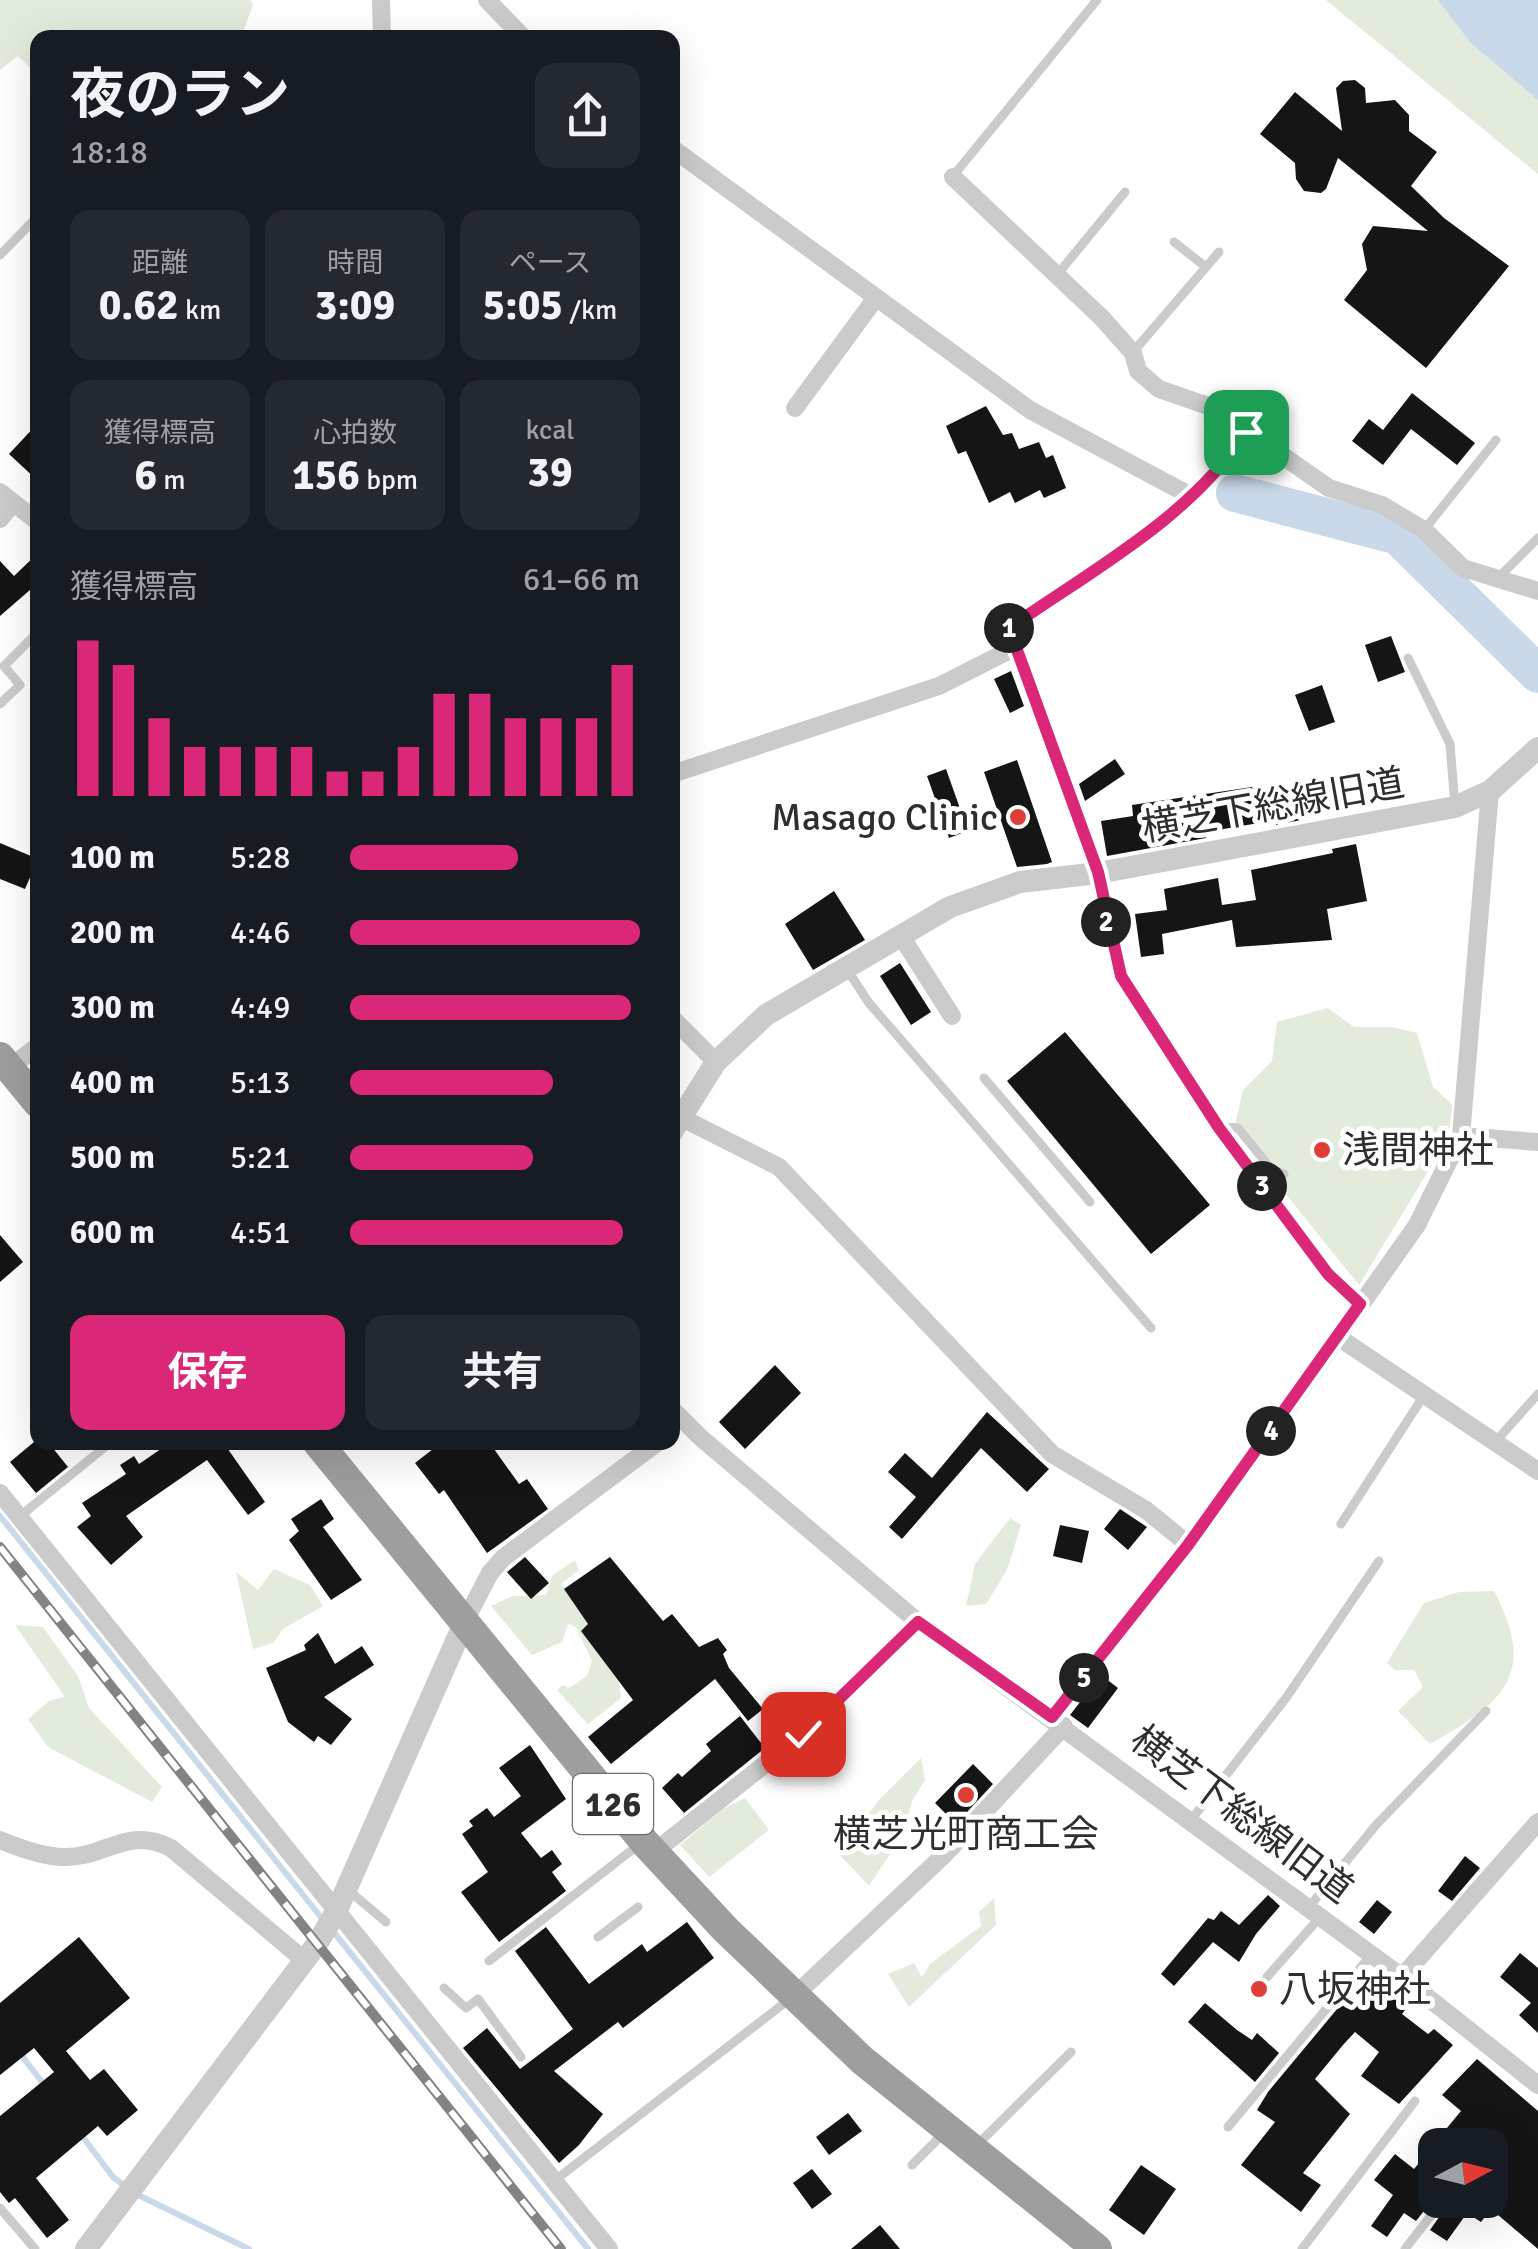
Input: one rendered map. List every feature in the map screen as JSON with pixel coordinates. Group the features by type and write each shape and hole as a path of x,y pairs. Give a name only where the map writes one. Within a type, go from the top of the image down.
{"highway":[{"path":"3,1067 30,1095"},
{"name":"126","path":"324,1450 648,1847 794,1997 862,2060 1098,2249"}],"street":[{"path":"381,0 382,30"},
{"path":"487,0 516,30"},
{"path":"680,154 1030,410 1190,496"},
{"path":"953,177 1133,353 1138,371 1160,389 1214,408 1329,488 1382,505 1424,530 1463,568 1538,591"},
{"path":"795,408 875,299"},
{"path":"1246,432 1234,451 1175,512 1009,628 1098,872 1121,976 1219,1128 1328,1274 1360,1304"},
{"path":"0,519 7,498 30,516"},
{"path":"680,771 940,686 1016,647"},
{"name":"横芝下総線旧道","path":"680,1120 716,1062 766,1015 950,907 1020,882 1098,872 1455,807 1490,792 1538,748"},
{"path":"794,1997 943,1856 1058,1721 1417,1225 1460,1136 1490,792"},
{"path":"901,936 952,1016"},
{"path":"680,1026 716,1062"},
{"path":"3,1067 30,1051"},
{"path":"680,1126 779,1167 1052,1454 1146,1510 1188,1545"},
{"path":"1460,1136 1538,1142"},
{"path":"1338,1337 1538,1471"},
{"name":"横芝下総線旧道","path":"680,1424 918,1622 1315,1911 1538,2085"},
{"path":"86,2249 320,1938 339,1904 464,1621 490,1573 504,1558 647,1450"},
{"path":"0,1493 339,1904 609,2249"},
{"path":"648,1847 803,1734 918,1622"},
{"path":"1402,1976 1538,1822"},
{"path":"0,1840 64,1857 127,1839 154,1839 171,1848 304,1960"}],"lane":[{"path":"953,177 1097,0"},
{"path":"1057,276 1124,192"},
{"path":"0,255 30,224"},
{"path":"1174,242 1206,267"},
{"path":"1133,353 1220,252"},
{"path":"1424,530 1496,440"},
{"path":"1496,579 1538,538"},
{"path":"0,704 20,685 4,666 30,640"},
{"path":"1408,658 1450,744 1455,807"},
{"path":"846,968 869,1002 1151,1328"},
{"path":"984,1078 1090,1202"},
{"path":"956,1103 966,1094"},
{"path":"1219,1128 1238,1128 1271,1169 1284,1174"},
{"path":"1341,1524 1424,1394"},
{"path":"1495,1442 1538,1394"},
{"path":"19,1517 101,1450"},
{"path":"1191,1820 1286,1698 1379,1560"},
{"path":"1266,1977 1376,1825 1486,1711"},
{"path":"489,1961 648,1847"},
{"path":"339,1904 386,1922"},
{"path":"598,1937 638,1906"},
{"path":"1228,2127 1372,1954"},
{"path":"444,1988 466,2008 478,1998 521,2057"},
{"path":"554,2181 794,1997"},
{"path":"973,2148 1070,2052"},
{"path":"1302,2249 1415,2101"},
{"path":"912,2165 948,2128"},
{"path":"0,2208 36,2249"},
{"path":"1405,2249 1429,2218"}],"green space":[{"path":"0,0 250,0 253,5 244,30 30,30 30,68 18,56 0,70"},
{"path":"1326,0 1538,0 1538,174"},
{"path":"1328,1008 1354,1027 1392,1027 1417,1033 1433,1087 1452,1104 1449,1137 1359,1285 1234,1130 1243,1090 1272,1061 1277,1022"},
{"path":"1010,1518 1021,1525 1007,1570 986,1604 966,1606 975,1564"},
{"path":"575,1560 579,1570 561,1584 602,1635 615,1664 621,1698 588,1724 557,1690 563,1685 569,1688 587,1676 592,1661 576,1627 568,1624 562,1642 532,1655 491,1606 513,1596 546,1595 552,1576"},
{"path":"274,1569 310,1585 323,1606 283,1629 273,1643 253,1649 236,1572 258,1590"},
{"path":"1494,1591 1513,1644 1513,1665 1506,1683 1477,1714 1430,1744 1398,1711 1423,1687 1414,1670 1395,1670 1387,1663 1424,1603 1459,1592"},
{"path":"15,1625 43,1627 78,1676 89,1708 162,1787 152,1802 48,1747 28,1719 49,1701 65,1697"},
{"path":"921,1758 925,1780 912,1801 903,1834 869,1886 839,1854 878,1801"},
{"path":"745,1798 769,1830 709,1877 680,1845 723,1809"},
{"path":"994,1898 996,1925 909,2007 888,1974 914,1963 922,1977 930,1964 981,1926 979,1912"}],"water":[{"path":"1438,0 1538,0 1538,100 1470,42"}],"building":[{"path":"1355,80 1365,88 1366,103 1395,100 1409,115 1409,131 1437,152 1411,186 1444,218 1509,266 1426,368 1344,300 1367,270 1362,244 1373,226 1428,231 1338,158 1326,189 1321,193 1304,191 1296,179 1295,163 1260,134 1295,92 1342,131 1336,88 1343,81"},
{"path":"1412,393 1475,443 1457,465 1411,429 1383,465 1352,441 1369,419 1383,430"},
{"path":"986,406 1003,435 1012,433 1019,449 1039,442 1046,458 1053,455 1066,488 1044,498 1040,490 1015,503 1010,492 989,503 966,451 958,454 946,426"},
{"path":"30,432 30,474 9,454"},
{"path":"0,561 14,576 30,561 30,590 0,616"},
{"path":"1391,636 1405,672 1378,682 1365,645"},
{"path":"1011,671 1024,706 1010,713 994,679"},
{"path":"1322,685 1335,722 1309,731 1295,695"},
{"path":"1115,759 1125,774 1085,801 1079,784"},
{"name":"Masago Clinic","path":"1017,760 1052,862 1047,864 1017,867 984,772"},
{"path":"946,769 968,831 949,838 927,776"},
{"path":"1252,787 1254,795 1295,787 1301,820 1276,825 1276,820 1206,832 1206,838 1107,856 1101,821 1133,816 1132,805"},
{"path":"0,843 30,856 30,877 25,889 0,879"},
{"path":"1356,844 1367,901 1327,909 1332,940 1236,947 1232,920 1162,934 1164,954 1141,957 1135,914 1167,910 1164,889 1218,878 1222,905 1256,900 1251,870 1333,853 1332,849"},
{"path":"834,891 865,940 813,970 785,924"},
{"path":"900,963 931,1012 911,1025 880,976"},
{"path":"1065,1032 1210,1205 1151,1254 1007,1081"},
{"path":"0,1235 23,1262 0,1282"},
{"path":"775,1365 801,1393 745,1449 719,1422"},
{"path":"987,1412 1049,1469 1027,1492 981,1448 902,1539 889,1527 916,1497 888,1472 905,1453 932,1478"},
{"path":"30,1445 30,1450 54,1450 68,1467 36,1493 10,1462"},
{"path":"159,1450 229,1450 265,1502 248,1515 207,1460 126,1516 143,1537 111,1565 77,1527 91,1516 82,1503 126,1474 120,1465 134,1456 139,1464"},
{"path":"432,1450 495,1450 519,1484 527,1479 548,1509 487,1553 444,1490 439,1494 415,1463"},
{"path":"321,1499 334,1519 323,1527 362,1580 331,1600 289,1540 299,1531 291,1519"},
{"path":"1120,1509 1147,1527 1128,1550 1104,1529"},
{"path":"1060,1525 1089,1531 1082,1563 1053,1556"},
{"path":"525,1557 549,1583 531,1599 507,1572"},
{"path":"610,1557 663,1621 672,1614 699,1647 718,1638 727,1650 723,1654 729,1668 763,1709 748,1721 715,1679 611,1764 588,1737 633,1700 581,1631 588,1624 564,1589"},
{"path":"318,1633 335,1664 362,1646 374,1665 324,1697 352,1719 331,1745 318,1736 314,1742 288,1722 266,1668 306,1650 304,1645"},
{"path":"1101,1675 1118,1688 1088,1728 1070,1715"},
{"path":"740,1716 765,1748 684,1813 662,1788 678,1773 682,1777 711,1751 706,1744"},
{"path":"530,1745 566,1799 521,1833 541,1858 552,1850 562,1864 552,1872 566,1891 499,1942 461,1892 488,1872 462,1834 473,1826 469,1821 487,1808 494,1817 521,1796 499,1768"},
{"name":"横芝光町商工会","path":"973,1764 993,1784 956,1824 935,1803"},
{"path":"1465,1856 1480,1868 1452,1901 1438,1891"},
{"path":"1268,1895 1280,1906 1239,1962 1213,1942 1174,1986 1161,1974 1208,1918 1214,1920 1221,1911 1239,1925"},
{"path":"1377,1900 1392,1912 1374,1934 1359,1922"},
{"path":"687,1922 714,1958 623,2028 618,2022 554,2071 603,2114 559,2163 463,2048 487,2028 520,2069 573,2029 515,1951 546,1927 589,1984 642,1944 647,1952"},
{"path":"79,1937 130,1998 66,2051 90,2080 104,2069 138,2110 107,2136 98,2126 36,2178 69,2220 47,2238 15,2198 9,2203 0,2192 0,2116 54,2072 34,2048 0,2075 0,2003"},
{"path":"1520,1953 1538,1968 1538,2033 1519,2015 1531,2003 1500,1977"},
{"path":"1367,1973 1408,2006 1402,2014 1428,2034 1434,2029 1453,2045 1399,2104 1361,2076 1379,2052 1355,2032 1343,2045 1315,2079 1350,2114 1303,2173 1321,2185 1301,2212 1241,2165 1275,2122 1257,2110 1268,2092"},
{"path":"1205,2003 1237,2030 1252,2040 1257,2033 1279,2053 1255,2082 1188,2022"},
{"path":"1477,2059 1538,2111 1538,2249 1502,2218 1508,2218 1508,2128 1447,2128 1461,2111 1442,2095"},
{"path":"848,2113 862,2131 829,2155 816,2137"},
{"path":"1395,2154 1414,2169 1418,2164 1418,2218 1416,2221 1404,2213 1387,2237 1371,2226 1393,2195 1374,2180"},
{"path":"1141,2165 1176,2189 1144,2235 1109,2210"},
{"path":"812,2169 832,2194 812,2209 793,2183"},
{"path":"1438,2218 1463,2218 1447,2241 1430,2230"},
{"path":"880,2225 900,2249 851,2249"}],"waterway":[{"path":"1235,493 1398,536 1538,674"},
{"path":"0,1516 324,1921"},
{"path":"332,1930 588,2249"},
{"path":"19,2052 45,2086"},
{"path":"79,2132 113,2177 126,2187"},
{"path":"136,2194 249,2249"}],"railway":[{"path":"0,1547 561,2249"}],"place":[{"name":"Masago Clinic","path":"1018,817"},
{"name":"浅間神社","path":"1322,1150"},
{"name":"横芝光町商工会","path":"966,1795"},
{"name":"八坂神社","path":"1259,1989"}],"route":[{"path":"803,1734 918,1622 1052,1717 1188,1545 1360,1304 1328,1274 1219,1128 1121,976 1108,932 1098,872 1009,628 1175,512 1234,451 1246,432"}]}
